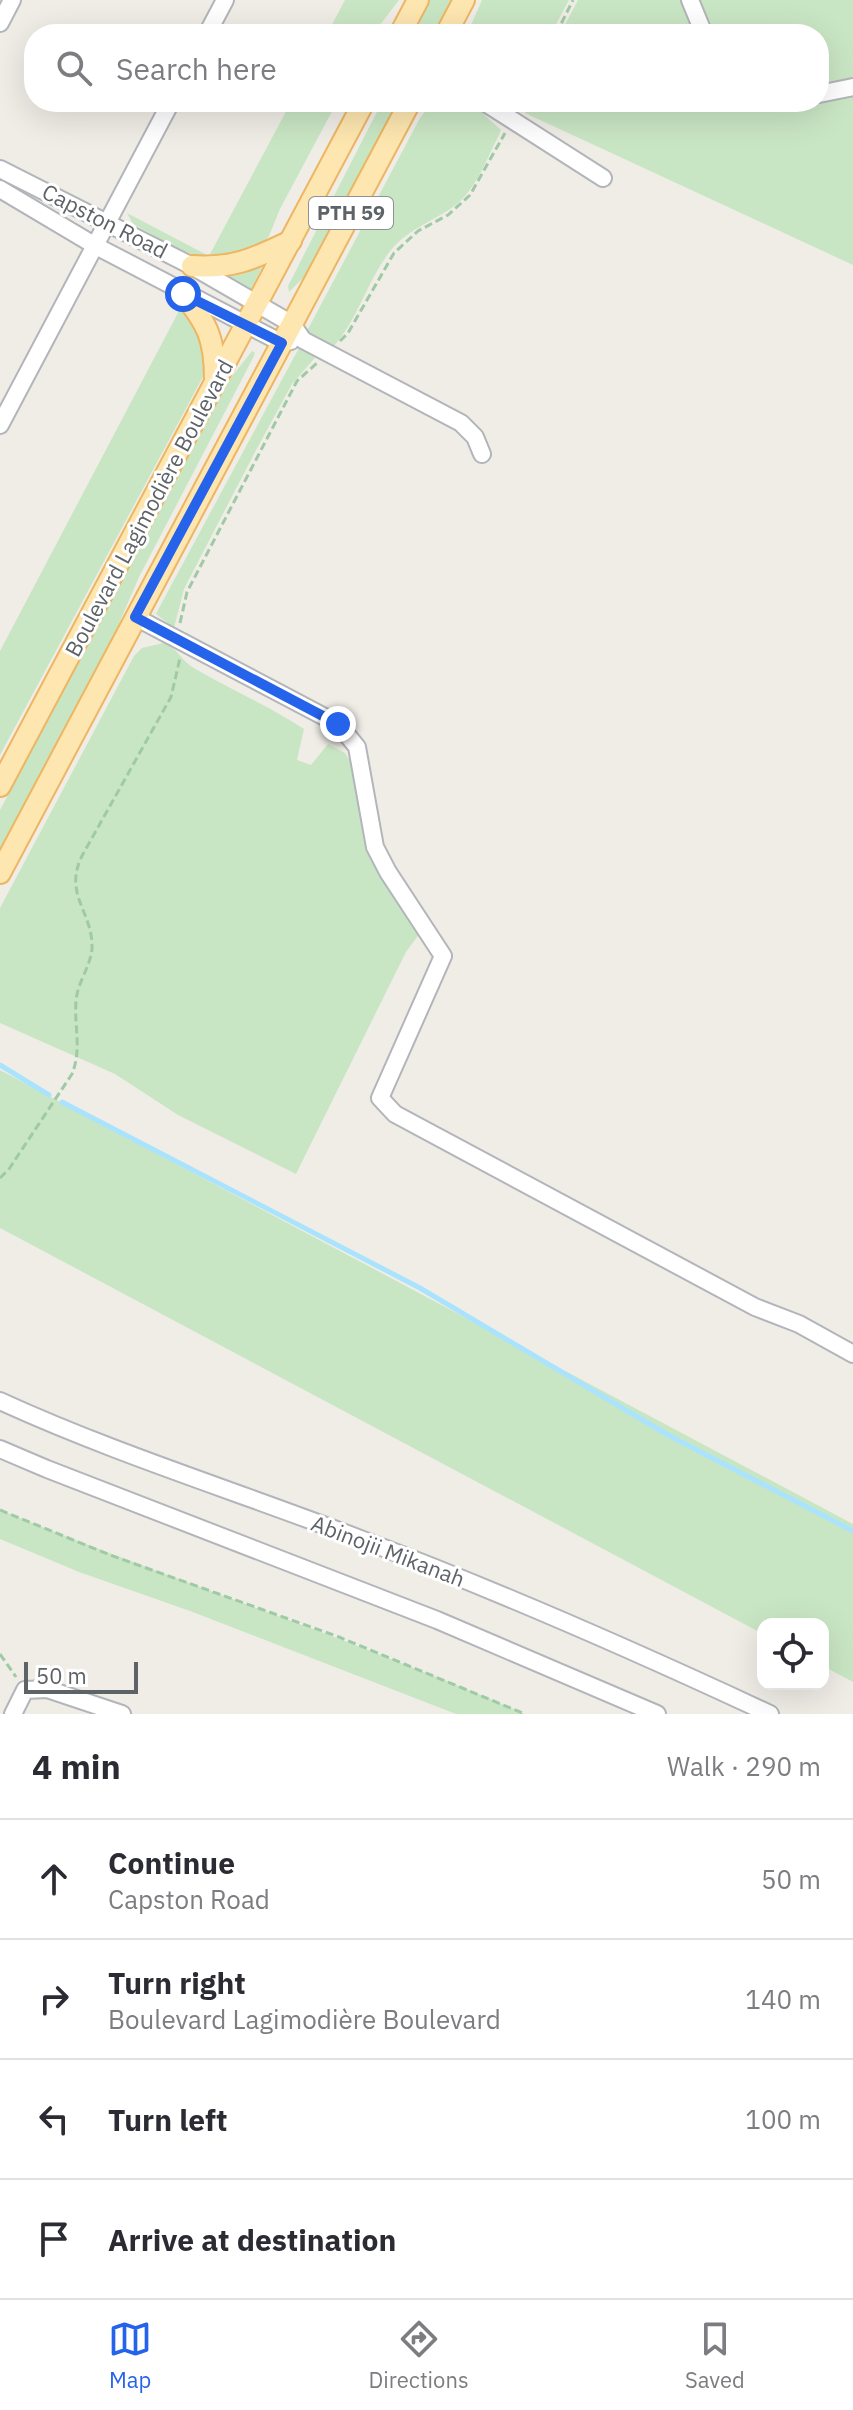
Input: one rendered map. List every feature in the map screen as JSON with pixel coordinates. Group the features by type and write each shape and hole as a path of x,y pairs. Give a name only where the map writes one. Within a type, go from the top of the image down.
{"main road":[{"path":"405,24 418,0"},
{"path":"451,24 464,0"},
{"name":"Boulevard Lagimodière Boulevard","path":"0,786 359,112"},
{"name":"Boulevard Lagimodière Boulevard","path":"0,873 282,343 298,332 405,112"},
{"path":"192,266 230,266 249,261 291,241"},
{"path":"183,294 203,318 212,338 215,383"}],"street":[{"path":"0,23 12,0"},
{"path":"212,24 225,0"},
{"path":"690,0 700,24"},
{"path":"829,92 853,87"},
{"path":"0,425 166,112"},
{"path":"499,112 603,178"},
{"name":"Capston Road","path":"0,169 192,266 257,304 328,353 461,423 475,437 482,454"},
{"name":"Capston Road","path":"0,189 183,294 282,343"},
{"path":"135,617 338,724 357,747 375,847 443,956 380,1098 395,1114 755,1307 799,1324 853,1354"},
{"name":"Abinojii Mikanah","path":"0,1401 76,1434 362,1539 479,1586 770,1714"},
{"path":"0,1449 437,1620 657,1714"},
{"path":"13,1714 25,1690 47,1689 119,1713"}],"path":[{"path":"561,24 573,0"},
{"path":"0,1178 66,1083 78,1059 76,1002 92,952 89,930 77,899 75,874 83,854 171,697 180,656 178,630 187,592 297,381 348,333 400,245 448,215 470,195 512,121"},
{"path":"0,1510 110,1555 339,1637 525,1714"},
{"path":"0,1654 25,1690"}],"green space":[{"path":"345,0 399,0 381,24 332,24"},
{"path":"429,0 453,0 440,24 418,24"},
{"path":"482,0 569,0 556,24 471,24"},
{"path":"578,0 853,0 853,265 525,113 829,112 829,24 565,24"},
{"path":"286,112 332,112 269,236 260,246 235,258 199,257 133,224 127,213 209,256"},
{"path":"377,112 394,112 308,273 289,292 288,286"},
{"path":"425,112 481,112 501,130 481,172 464,197 449,210 406,236 391,250 334,346 307,331"},
{"path":"260,265 263,265 250,291 221,274"},
{"path":"180,309 193,321 202,338 206,356 205,373 0,755 0,651"},
{"path":"299,348 315,356 314,359 292,384 254,454 184,589 174,628 156,614"},
{"path":"252,351 255,353 253,358 139,577 96,677 0,856 0,810 226,384"},
{"path":"163,643 172,647 192,667 304,729 297,760 311,765 328,744 345,753 356,770 363,826 375,866 404,914 420,933 406,952 296,1174 178,1115 115,1074 0,1023 0,908 134,656 142,648"},
{"path":"0,1070 853,1524 853,1682 829,1669 829,1618 757,1618 757,1631 0,1228"},
{"path":"0,1510 395,1660 525,1714 456,1714 190,1611 79,1572 0,1539"}],"waterway":[{"path":"0,1065 49,1095"},
{"path":"62,1102 420,1288 668,1435 853,1531"}],"route":[{"path":"183,294 282,343 135,617 338,724"}]}
